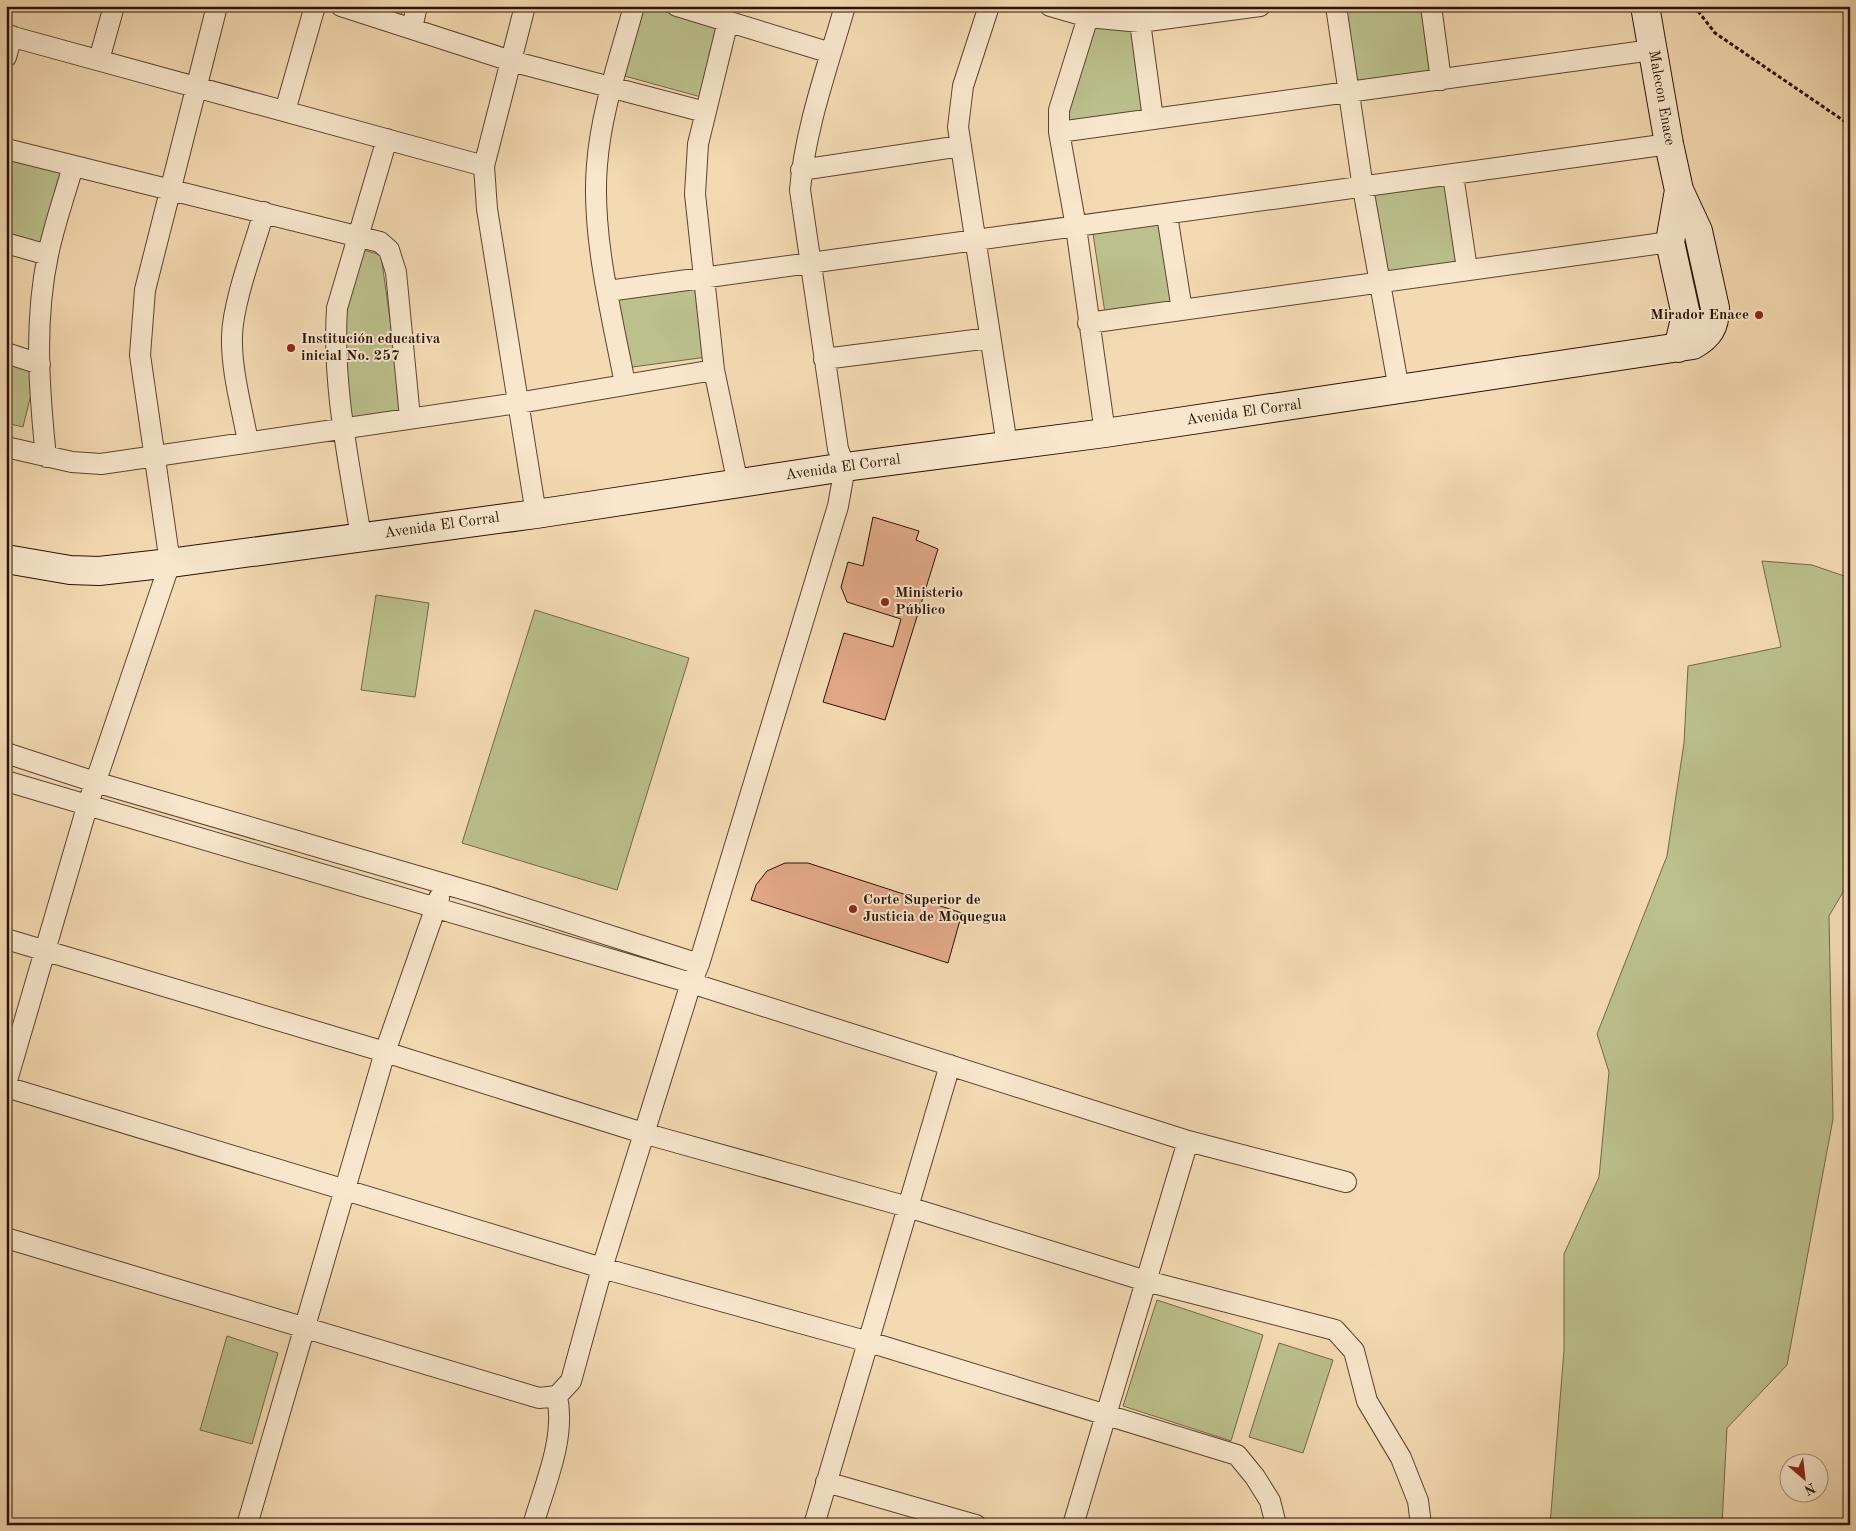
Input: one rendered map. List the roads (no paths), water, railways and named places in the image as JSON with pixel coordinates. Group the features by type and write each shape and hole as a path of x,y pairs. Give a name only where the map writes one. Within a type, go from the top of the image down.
{"street":[{"path":"99,60 114,6"},
{"path":"217,6 195,86 145,290 141,322 140,354 170,563 87,807 6,1086 602,1268 869,1342 1237,1456 1255,1476 1270,1501 1276,1525"},
{"path":"285,111 315,6"},
{"path":"340,6 511,60 705,112"},
{"path":"412,28 418,6"},
{"path":"525,6 484,166 487,209 536,514"},
{"path":"624,384 597,211 597,166 605,113 634,6"},
{"path":"677,6 832,53"},
{"path":"6,1238 538,1398 556,1396 571,1381 602,1268 691,983 699,964 838,506 845,467 838,449 800,190 802,170 814,113 845,6"},
{"path":"989,6 963,86 958,126 1007,445"},
{"path":"1050,6 1088,17 1140,22 1260,6"},
{"path":"1336,6 1363,188 1399,390"},
{"path":"1431,6 1441,80"},
{"name":"Malecon Enace","path":"1645,6 1668,144 1679,190 1698,230 1715,308 1715,320 1712,330 1693,345 1678,348 1686,315 1670,242 1679,190"},
{"path":"1088,17 1059,110 1059,132 1076,227 1105,433"},
{"path":"728,22 705,112 695,167 695,185 714,370 738,484"},
{"path":"1140,22 1153,119"},
{"path":"6,57 9,36 484,166"},
{"path":"1059,132 1652,50"},
{"path":"361,537 343,429 335,360 336,316 387,139"},
{"path":"608,291 975,242 1668,144"},
{"path":"802,170 960,146"},
{"path":"6,149 321,226 358,239 380,242 389,250 393,259 410,418"},
{"path":"46,457 39,331 48,255 73,166"},
{"path":"1453,175 1467,269"},
{"path":"248,442 232,354 232,333 235,314 264,212"},
{"path":"1167,215 1182,310"},
{"path":"1088,323 1670,242"},
{"path":"6,243 48,255"},
{"path":"824,359 990,338"},
{"name":"Avenida El Corral","path":"6,559 61,569 99,571 170,563 536,514 845,467 1105,433 1678,348"},
{"path":"6,353 40,364"},
{"path":"6,447 72,462 101,464 518,403 714,370"},
{"path":"6,753 95,782 443,884 699,964"},
{"path":"6,781 87,807 436,910 691,983 1188,1141 1346,1182"},
{"path":"247,1525 385,1052 436,910 443,884"},
{"path":"6,938 385,1052 644,1133 908,1207 1146,1281 1335,1330 1354,1351 1367,1401 1401,1458 1418,1501 1420,1525"},
{"path":"814,1525 950,1065"},
{"path":"1073,1525 1188,1141"},
{"path":"533,1525 559,1430 560,1409 556,1396"},
{"path":"826,1482 976,1525"}],"place":[{"name":"Mirador Enace","path":"1759,315"},
{"name":"Institución educativa inicial No. 257","path":"291,348"},
{"name":"Ministerio Público","path":"885,602"},
{"name":"Corte Superior de Justicia de Moquegua","path":"853,909"}]}
